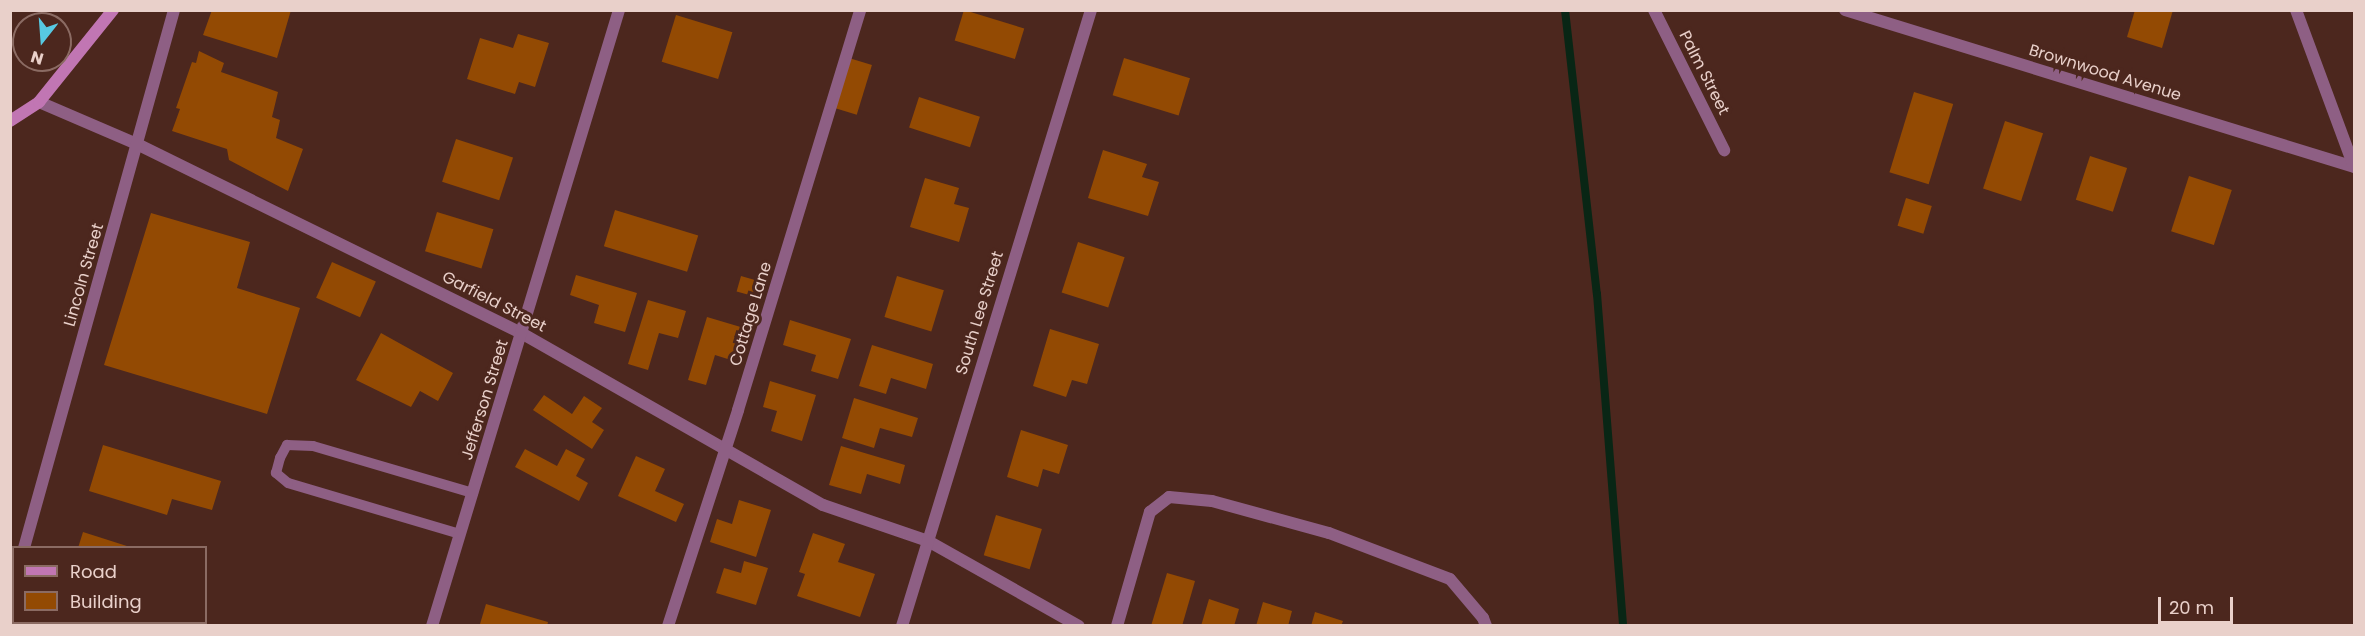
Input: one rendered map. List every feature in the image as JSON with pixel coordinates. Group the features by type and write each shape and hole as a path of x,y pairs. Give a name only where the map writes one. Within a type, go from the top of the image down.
{"street":[{"path":"10,121 39,102 113,10"},
{"name":"Lincoln Street","path":"25,546 174,10"},
{"name":"Jefferson Street","path":"432,626 523,334 619,10"},
{"name":"Cottage Lane","path":"668,626 725,450 860,10"},
{"name":"South Lee Street","path":"902,626 1090,10"},
{"name":"Palm Street","path":"1654,10 1724,150"},
{"name":"Brownwood Avenue","path":"1845,10 2354,167"},
{"path":"2296,10 2354,167"},
{"name":"Garfield Street","path":"39,102 137,144 523,334 823,505 928,541 1079,626"},
{"path":"1117,626 1150,512 1169,497 1212,501 1329,533 1450,579 1483,618 1486,626"}],"lane":[{"path":"460,534 288,483 276,472 278,465 287,445 313,446 473,493"}],"building":[{"path":"212,10 291,10 277,58 203,35"},
{"path":"964,10 1024,28 1015,59 955,41"},
{"path":"2135,10 2173,10 2162,48 2127,37"},
{"path":"676,15 732,32 718,79 662,62"},
{"path":"518,34 549,43 535,87 519,82 515,94 467,79 480,38 513,48"},
{"path":"199,51 224,63 221,72 278,92 272,117 280,120 276,138 303,149 288,191 229,160 227,149 172,131 180,109 176,108 192,62 196,63"},
{"path":"849,58 872,65 857,115 834,108"},
{"path":"1124,58 1190,78 1179,115 1113,95"},
{"path":"1914,92 1953,104 1929,184 1889,172"},
{"path":"919,97 980,117 970,147 909,127"},
{"path":"2005,121 2043,133 2021,201 1983,189"},
{"path":"456,139 513,158 499,200 442,182"},
{"path":"1103,150 1147,164 1142,177 1159,182 1148,216 1088,198"},
{"path":"2090,156 2127,168 2113,212 2076,200"},
{"path":"2189,176 2232,190 2214,245 2171,231"},
{"path":"925,178 959,188 954,204 969,208 959,242 910,227"},
{"path":"1906,198 1932,206 1923,234 1898,226"},
{"path":"615,210 698,235 687,272 604,246"},
{"path":"437,212 493,229 481,268 425,251"},
{"path":"151,213 250,242 237,288 300,308 267,414 104,365"},
{"path":"1078,242 1125,257 1108,308 1062,292"},
{"path":"332,262 376,282 360,317 316,298"},
{"path":"576,275 637,293 625,332 594,323 599,305 570,295"},
{"path":"741,276 759,281 755,297 737,291"},
{"path":"897,276 944,290 931,331 884,317"},
{"path":"648,300 686,311 678,338 659,333 648,370 628,364"},
{"path":"707,317 744,328 734,361 715,355 706,385 688,380"},
{"path":"790,320 851,339 838,379 811,371 816,355 783,345"},
{"path":"1050,329 1099,344 1087,384 1072,380 1066,397 1033,386"},
{"path":"381,333 453,373 438,401 420,391 411,407 356,380"},
{"path":"872,345 933,364 926,389 891,378 886,394 859,386"},
{"path":"770,381 816,395 802,441 771,431 777,411 763,407"},
{"path":"544,395 572,414 584,396 602,408 592,422 604,430 592,449 533,410"},
{"path":"854,398 918,418 912,437 880,428 874,448 842,438"},
{"path":"1021,430 1068,445 1059,474 1043,469 1038,487 1007,477"},
{"path":"103,445 221,481 212,510 172,499 167,515 89,491"},
{"path":"841,446 905,465 900,484 867,474 861,494 829,485"},
{"path":"525,449 557,466 566,449 585,459 576,476 588,483 579,501 515,467"},
{"path":"636,456 665,469 655,491 684,504 676,522 618,496"},
{"path":"739,500 771,510 756,557 710,542 717,519 732,524"},
{"path":"996,515 1042,529 1030,569 984,555"},
{"path":"83,532 127,546 79,546"},
{"path":"813,533 845,544 838,562 875,574 860,617 797,596 805,574 799,572"},
{"path":"744,561 768,568 756,605 716,593 724,568 741,573"},
{"path":"1167,573 1195,581 1182,626 1151,626"},
{"path":"1209,599 1239,609 1234,626 1201,626"},
{"path":"1263,602 1292,611 1288,626 1256,626"},
{"path":"486,604 548,622 547,626 480,624"},
{"path":"1315,612 1343,621 1341,626 1311,626"},
{"path":"73,624 103,624 103,626 73,626"}],"waterway":[{"path":"1565,10 1597,294 1623,626"}]}
